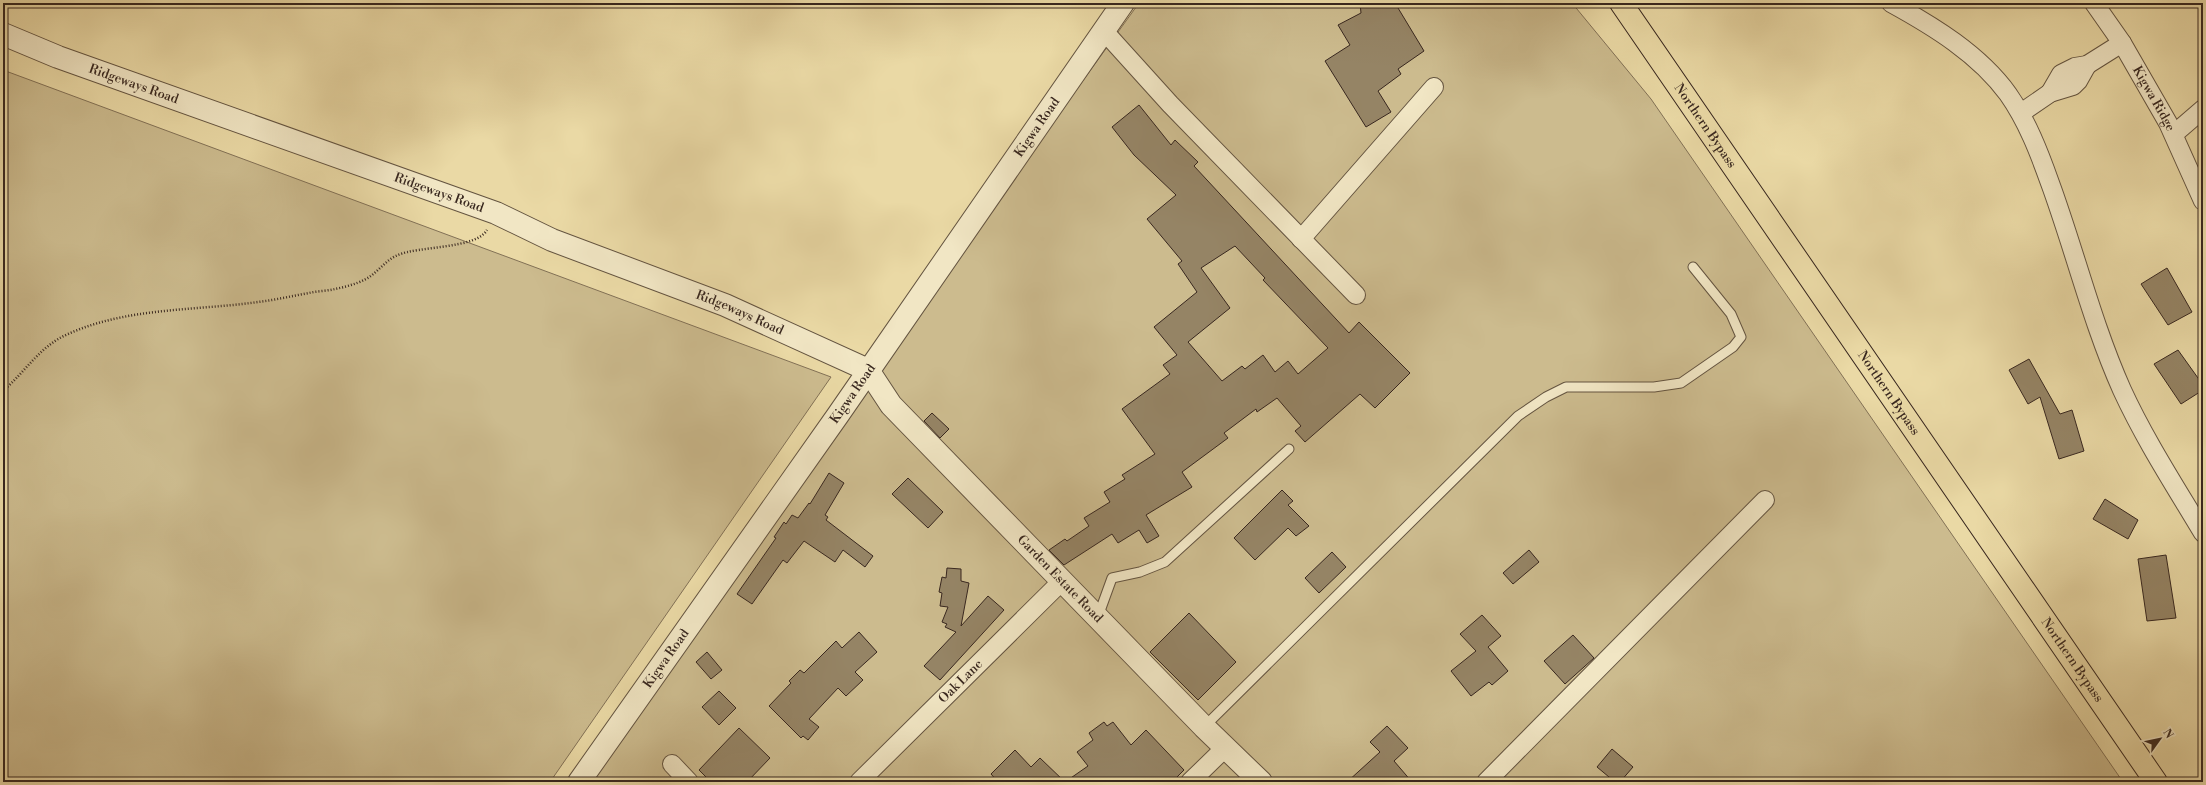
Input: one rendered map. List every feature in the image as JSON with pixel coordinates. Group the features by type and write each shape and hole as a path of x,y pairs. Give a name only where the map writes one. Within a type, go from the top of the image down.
{"main road":[{"name":"Northern Bypass","path":"1621,3 2156,782"}],"street":[{"name":"Kigwa Road","path":"579,782 1123,3"},
{"path":"1891,3 1915,16 1959,46 2007,93 2021,113 2039,154 2062,216 2097,325 2122,390 2153,449 2203,533"},
{"name":"Kigwa Ridge","path":"2094,3 2122,43 2174,134 2203,201"},
{"path":"1104,31 1170,104 1356,295"},
{"name":"Ridgeways Road","path":"3,34 58,57 496,213 552,240 725,305 868,370"},
{"path":"2021,113 2050,93 2061,74 2075,67 2087,65 2122,43"},
{"path":"1301,239 1434,87"},
{"path":"2174,134 2203,109"},
{"name":"Garden Estate Road","path":"868,370 891,405 1204,727 1261,782"},
{"path":"1486,782 1765,500"},
{"name":"Oak Lane","path":"861,781 1062,580"},
{"path":"1190,782 1226,747"},
{"path":"672,764 689,782"}],"lane":[{"path":"1204,727 1518,416 1546,397 1566,387 1654,387 1681,383 1733,347 1741,337 1731,314 1693,267"},
{"path":"1062,580 1100,611 1112,578 1140,572 1165,562 1289,449"}],"path":[{"path":"3,391 24,372 45,347 68,334 95,324 144,313 258,302 333,290 364,280 398,255 428,248 453,246 485,234 496,213"}],"shaded area":[{"path":"1139,3 1572,3 1651,99 2123,782 576,782"},
{"path":"3,70 831,377 550,782 3,782"}],"building":[{"path":"1360,3 1395,3 1424,51 1398,69 1401,74 1378,91 1391,112 1366,127 1325,61 1350,45 1338,25 1361,13"},
{"path":"1139,105 1171,145 1175,140 1198,162 1194,166 1349,333 1359,322 1410,373 1375,408 1360,394 1305,442 1295,431 1301,426 1277,398 1257,412 1256,409 1224,433 1228,438 1182,472 1192,487 1146,515 1159,536 1147,543 1139,530 1118,543 1112,534 1064,565 1049,550 1065,539 1067,541 1089,526 1084,518 1110,502 1104,492 1125,479 1122,475 1155,454 1122,409 1170,374 1163,365 1177,355 1154,327 1197,292 1178,264 1182,261 1147,219 1176,195 1134,155 1112,127","holes":["1235,246 1265,278 1263,280 1328,348 1298,374 1288,361 1275,372 1263,355 1245,369 1242,366 1222,381 1188,342 1230,308 1201,268"]},
{"path":"2167,268 2192,312 2168,325 2141,284"},
{"path":"2178,350 2203,385 2203,390 2181,404 2154,364"},
{"path":"2029,359 2060,414 2072,410 2084,451 2059,459 2040,397 2028,404 2009,370"},
{"path":"932,413 949,429 940,438 924,421"},
{"path":"829,473 844,483 825,515 828,517 826,520 873,556 865,567 843,550 835,562 804,541 787,563 783,560 752,604 737,594 776,538 774,537 784,522 786,524 792,515 798,518 809,503 810,504"},
{"path":"908,478 943,512 928,528 892,494"},
{"path":"1282,490 1293,501 1288,505 1309,526 1296,536 1288,528 1255,560 1234,538"},
{"path":"2105,499 2138,520 2128,539 2093,519"},
{"path":"1529,550 1539,562 1513,584 1503,573"},
{"path":"1332,552 1346,567 1319,593 1305,578"},
{"path":"2166,555 2176,618 2147,621 2138,559"},
{"path":"947,568 961,569 961,581 969,583 961,626 988,596 1004,610 940,680 924,666 956,632 945,627 947,624 942,622 948,607 940,606 942,593 939,592 942,577 946,578"},
{"path":"1189,613 1236,662 1198,700 1150,652"},
{"path":"1482,615 1501,636 1488,647 1508,671 1492,685 1489,682 1471,696 1451,671 1476,651 1460,634"},
{"path":"859,632 877,652 855,672 863,680 846,696 838,688 809,719 819,727 808,740 803,736 801,738 769,706 791,683 789,681 800,670 804,673 836,641 842,648"},
{"path":"1573,635 1594,658 1565,684 1544,661"},
{"path":"707,652 722,670 711,679 696,662"},
{"path":"719,691 736,708 719,725 702,707"},
{"path":"1104,722 1107,726 1113,722 1131,745 1146,730 1184,770 1172,782 1065,782 1088,766 1077,752 1093,740 1089,733"},
{"path":"1387,726 1408,748 1394,761 1412,782 1347,782 1380,752 1370,742"},
{"path":"739,728 770,758 747,782 711,782 699,770"},
{"path":"1612,749 1633,767 1620,782 1615,782 1597,767"},
{"path":"1015,750 1031,767 1040,758 1065,782 998,782 991,774"}]}
